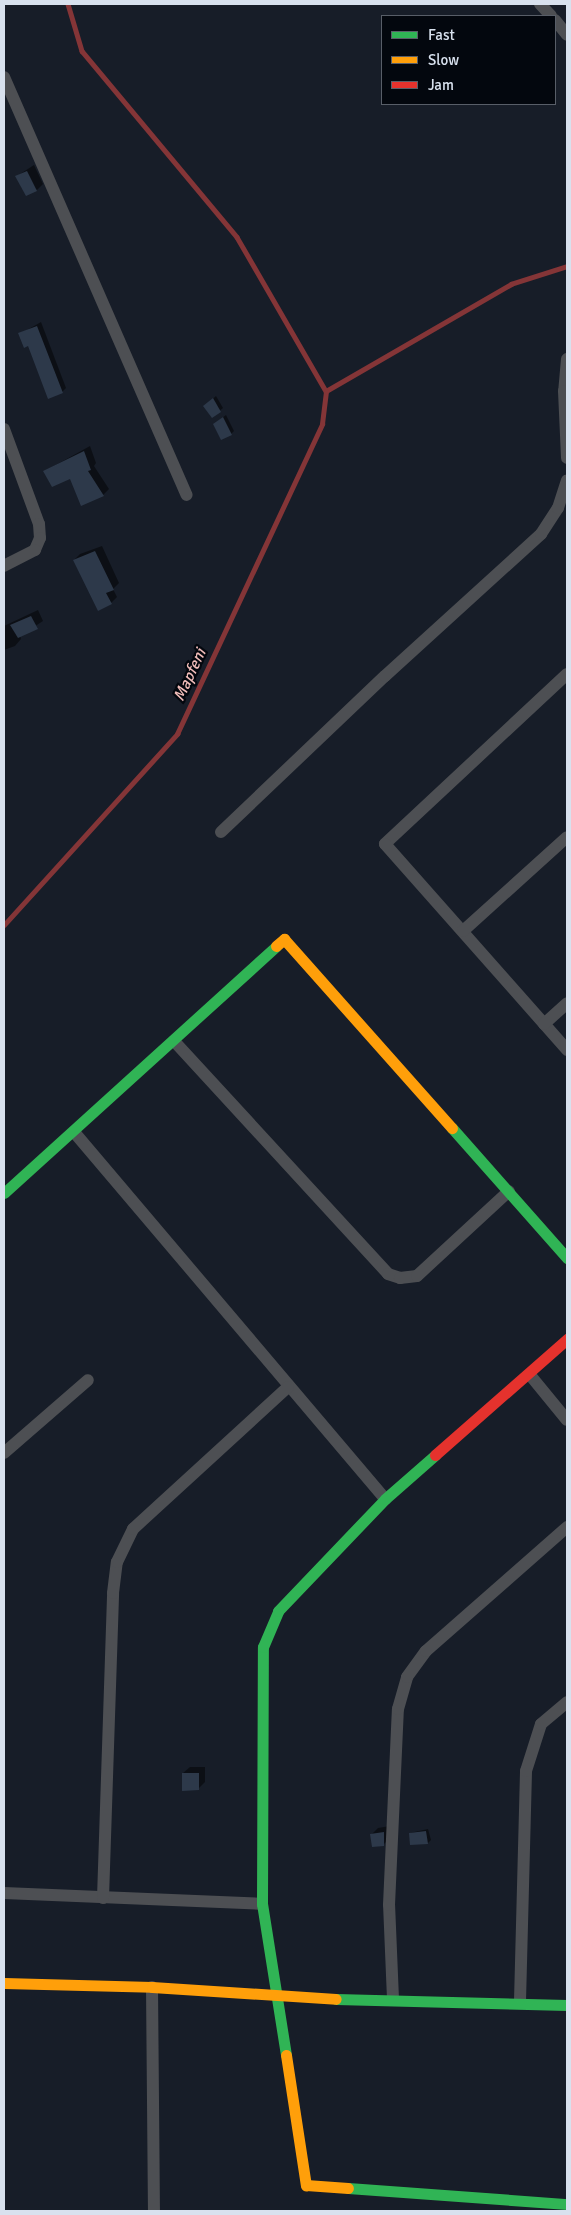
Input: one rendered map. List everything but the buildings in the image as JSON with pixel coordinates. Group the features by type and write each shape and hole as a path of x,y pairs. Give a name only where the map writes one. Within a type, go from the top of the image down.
{"street":[{"path":"540,4 550,15"},
{"path":"556,21 567,35"},
{"path":"4,77 187,495"},
{"path":"567,359 564,391 567,458"},
{"path":"4,429 39,524 40,538 35,550 4,566"},
{"path":"221,832 385,676 541,534 558,508 567,480"},
{"path":"567,674 385,844 464,931 567,1050"},
{"path":"464,931 567,837"},
{"path":"4,1193 74,1132 284,939 567,1258"},
{"path":"544,1024 567,1003"},
{"path":"174,1041 388,1274 400,1278 417,1276 509,1191"},
{"path":"74,1132 385,1500"},
{"path":"567,1339 530,1375 385,1500 278,1611 270,1624 263,1647 262,1904 279,1998 306,2185 567,2204"},
{"path":"530,1375 567,1420"},
{"path":"4,1453 88,1380"},
{"path":"103,1898 113,1593 117,1562 133,1530 288,1387"},
{"path":"393,1999 388,1905 398,1710 407,1677 426,1651 567,1526"},
{"path":"520,2002 526,1771 541,1724 567,1702"},
{"path":"4,1893 262,1904"},
{"path":"4,1983 152,1987 279,1998 520,2002 567,2005"},
{"path":"152,1987 154,2211"}],"waterway":[{"path":"68,4 82,51 237,237 326,391"},
{"path":"326,391 511,284 567,266"},
{"name":"Mapfeni","path":"4,925 177,734 322,424 326,391"}],"traffic: fast":[{"path":"4,1193 276,946"},
{"path":"452,1128 567,1258"},
{"path":"286,2055 262,1904 263,1647 278,1611 385,1499 435,1455"},
{"path":"336,1999 567,2005"},
{"path":"348,2188 567,2204"}],"traffic: slow":[{"path":"276,946 284,939 452,1128"},
{"path":"4,1983 152,1987 336,1999"},
{"path":"286,2055 306,2185 348,2188"}],"traffic: jam":[{"path":"435,1455 567,1339"}]}
